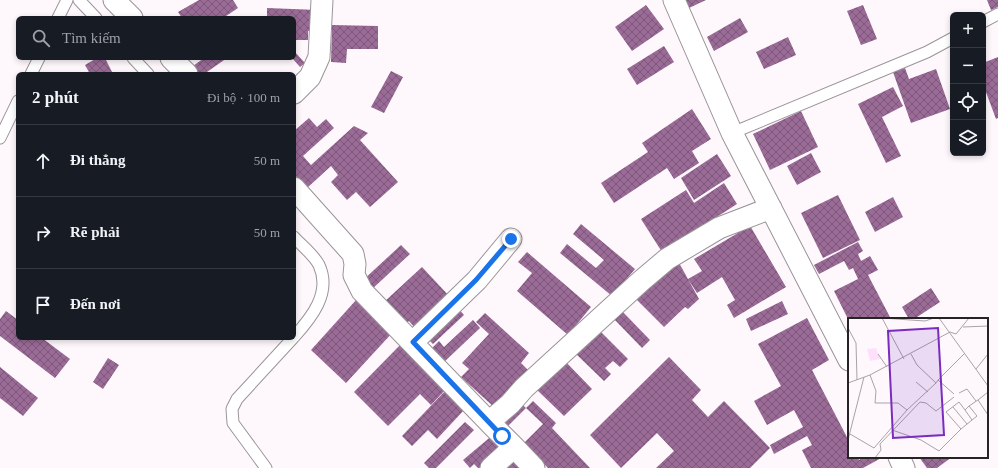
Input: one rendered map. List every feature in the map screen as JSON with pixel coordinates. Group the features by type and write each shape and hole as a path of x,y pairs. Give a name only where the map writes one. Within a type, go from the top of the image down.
{"street":[{"path":"114,0 130,16"},
{"path":"296,91 310,77 319,57 322,0"},
{"path":"674,0 732,133 848,358"},
{"path":"173,60 185,72"},
{"path":"296,190 353,254 355,264 354,275 362,291 534,468"},
{"path":"488,422 510,404 530,383 641,280 667,259 719,228 771,208"},
{"path":"413,342 476,280 511,239"},
{"path":"491,468 514,448"},
{"path":"899,458 904,468"}],"lane":[{"path":"59,16 67,0"},
{"path":"79,0 94,16"},
{"path":"986,20 998,14"},
{"path":"732,133 927,52 950,40"},
{"path":"32,72 38,60"},
{"path":"135,60 146,72"},
{"path":"0,138 16,105"},
{"path":"296,239 318,265 322,279 321,300 310,319 296,334"},
{"path":"266,468 233,423 232,409 237,399 290,340"}],"building":[{"path":"199,0 233,0 238,8 226,16 181,16 178,12"},
{"path":"683,0 706,0 687,9"},
{"path":"987,0 998,0 998,7 991,10"},
{"path":"646,5 664,29 632,51 615,27"},
{"path":"863,5 877,39 861,45 847,11"},
{"path":"267,8 318,10 317,32 308,31 308,40 296,40 296,16 267,16"},
{"path":"740,18 748,32 714,51 707,37"},
{"path":"332,25 378,26 378,49 347,49 346,63 331,62"},
{"path":"788,37 796,55 764,69 756,52"},
{"path":"664,46 674,62 637,85 627,69"},
{"path":"296,53 305,63 300,67 294,60 296,60"},
{"path":"998,57 998,118 996,119 986,92 986,62"},
{"path":"94,60 106,60 112,72 89,72 85,65"},
{"path":"201,60 224,60 207,72 197,72 193,66"},
{"path":"905,68 909,79 936,69 950,109 911,123 893,72"},
{"path":"391,71 403,77 384,113 371,107"},
{"path":"893,87 903,106 882,117 901,156 886,163 858,104"},
{"path":"692,109 711,139 692,151 699,163 674,179 667,168 614,203 601,183 648,152 642,143"},
{"path":"801,111 818,147 770,170 753,134"},
{"path":"309,118 317,127 326,119 334,128 303,156 311,165 354,126 368,133 360,140 398,182 370,207 356,192 347,200 331,182 338,175 331,166 307,188 296,176 296,129"},
{"path":"811,153 821,172 797,185 787,166"},
{"path":"717,154 731,176 694,200 681,178"},
{"path":"724,183 737,204 662,252 641,219 686,190 694,203"},
{"path":"838,195 860,240 823,258 801,213"},
{"path":"893,197 903,217 875,232 865,212"},
{"path":"581,224 635,269 612,296 560,253 567,244 596,268 604,260 573,234"},
{"path":"749,224 786,287 734,318 727,305 735,300 722,277 697,293 688,279 702,271 694,259 738,233 737,231"},
{"path":"858,242 863,251 858,254 861,261 870,256 878,270 868,275 890,318 848,319 834,291 858,279 853,268 849,270 844,261 819,274 814,265"},
{"path":"401,245 410,254 371,290 362,281"},
{"path":"527,252 591,307 568,335 517,291 532,273 518,262"},
{"path":"678,261 699,299 688,309 685,307 664,327 635,298"},
{"path":"422,267 451,298 417,330 409,321 404,326 383,303"},
{"path":"931,288 940,302 916,318 908,318 902,307"},
{"path":"357,299 393,332 346,383 311,350"},
{"path":"782,301 788,314 751,331 746,319"},
{"path":"457,307 464,315 433,344 425,336"},
{"path":"621,310 650,340 642,348 613,318"},
{"path":"6,311 16,318 16,340 45,340 70,359 55,378 0,336 0,319"},
{"path":"485,313 529,353 521,363 529,371 495,408 461,377 469,369 462,363 489,334 476,322"},
{"path":"807,318 829,360 812,370 848,439 848,458 858,458 859,460 862,458 881,458 863,468 811,468 802,450 812,445 807,436 774,454 770,445 803,427 794,410 767,425 754,401 781,386 758,344"},
{"path":"473,320 480,328 442,364 430,350 439,341 444,347"},
{"path":"599,330 628,359 620,367 613,361 605,368 611,374 604,381 576,354"},
{"path":"402,343 447,388 431,405 420,394 388,426 354,392"},
{"path":"669,357 701,390 692,400 708,417 724,401 770,448 750,468 656,468 674,451 657,433 621,468 590,435"},
{"path":"108,358 119,365 103,389 93,382"},
{"path":"564,360 592,389 564,416 535,388"},
{"path":"0,367 38,398 23,416 0,398"},
{"path":"446,390 465,409 437,439 428,430 412,446 402,436"},
{"path":"519,401 526,408 506,428 499,421"},
{"path":"533,401 556,423 552,428 590,468 548,468 524,443 543,424 526,408"},
{"path":"465,422 474,430 436,468 429,468 424,463"},
{"path":"494,434 505,447 481,468 478,468 474,464 470,468 463,460"},
{"path":"511,456 522,465 519,468 500,468"},
{"path":"920,458 951,458 937,468 927,468"}],"route":[{"path":"502,436 413,342 476,280 511,239"}]}
